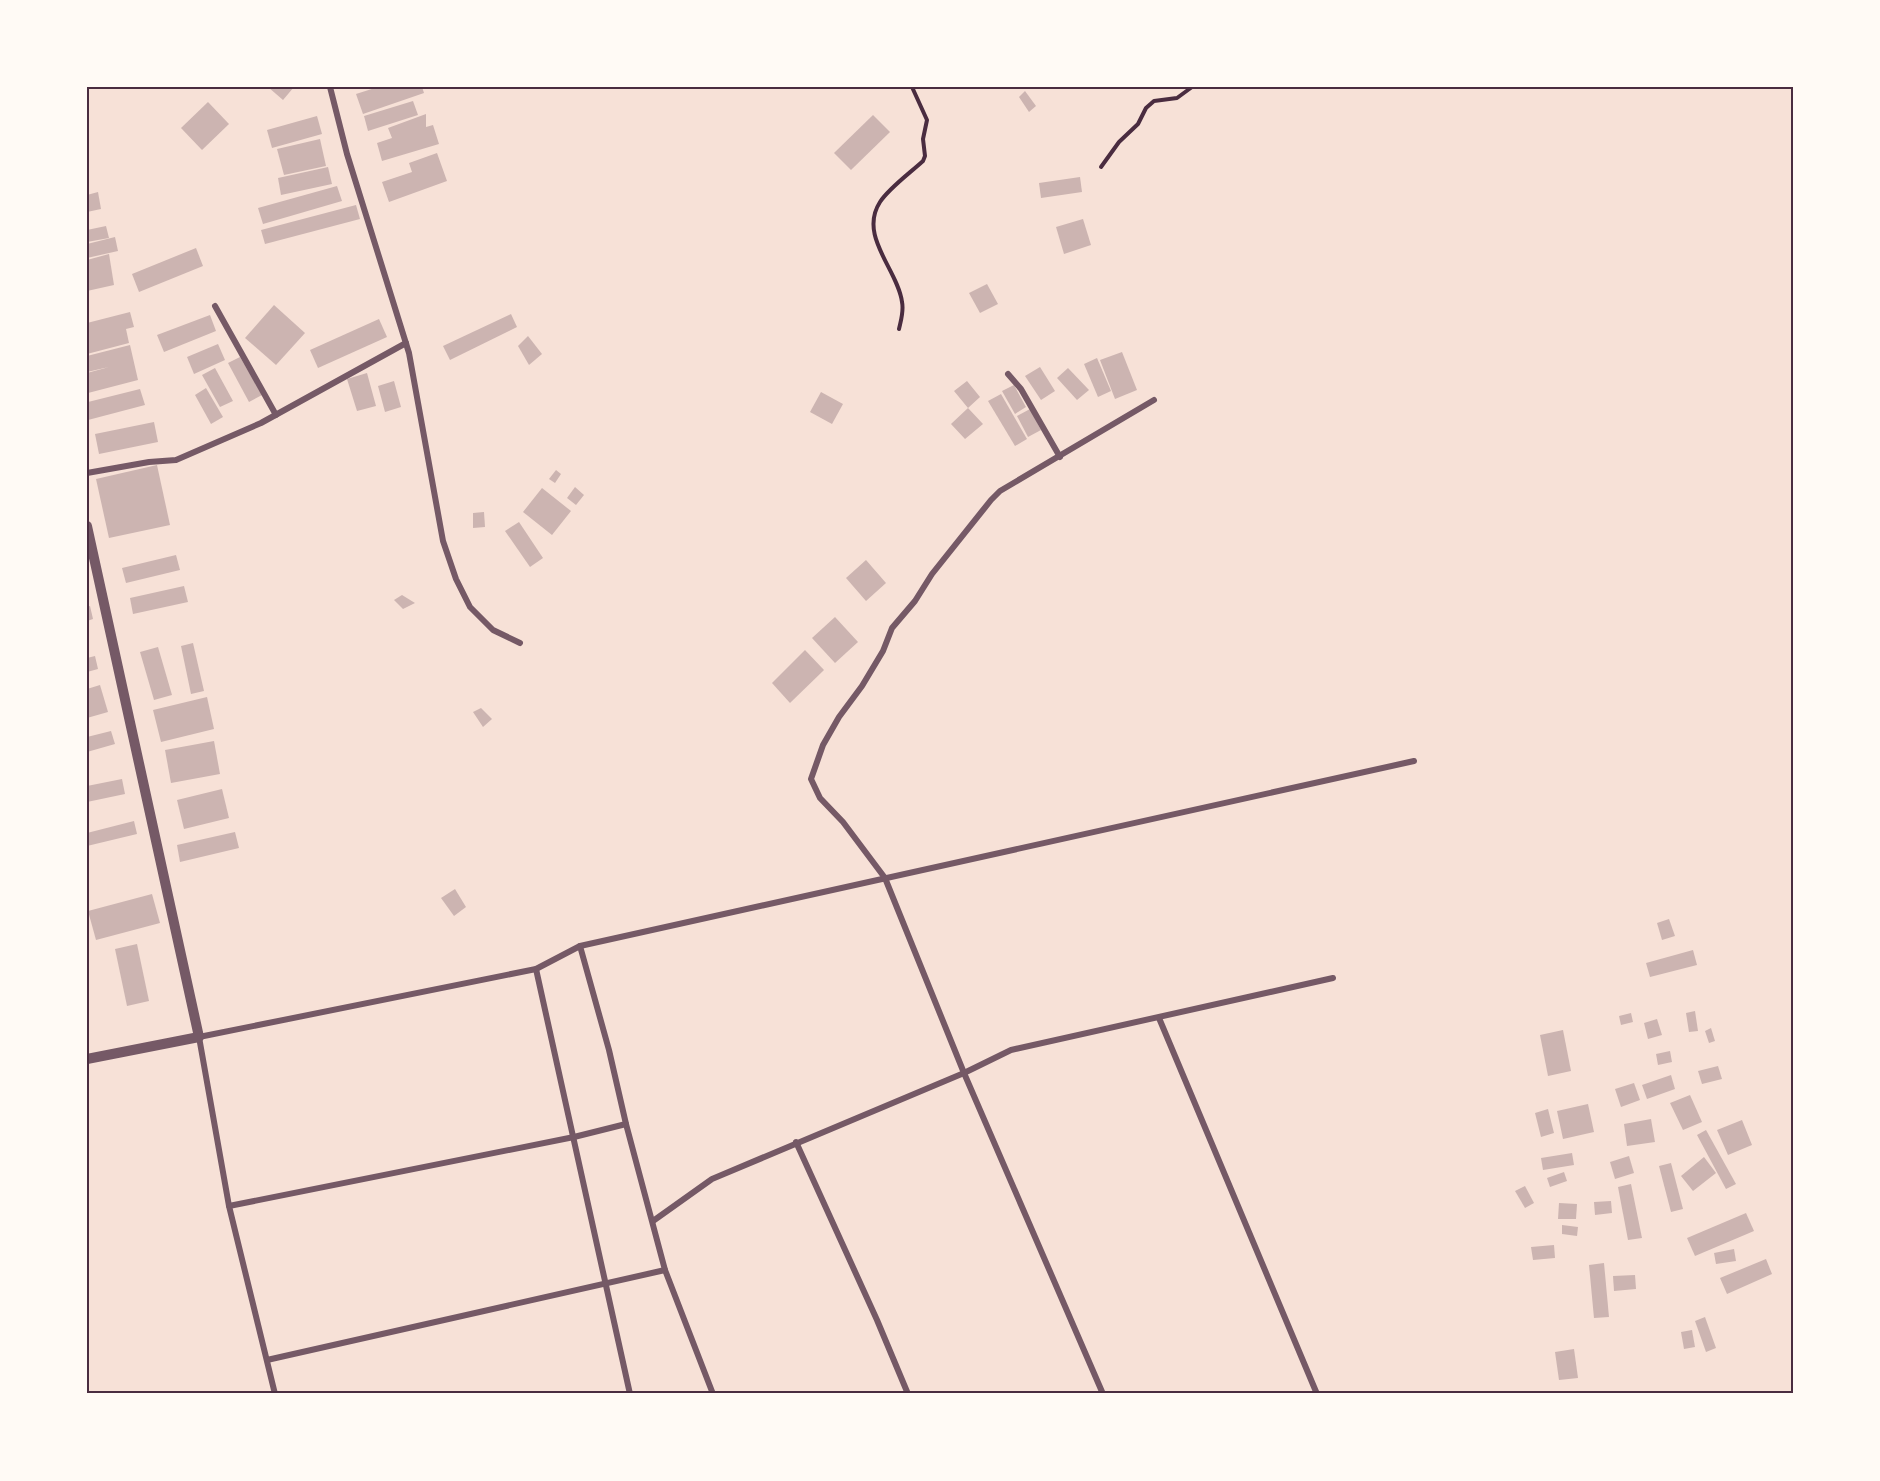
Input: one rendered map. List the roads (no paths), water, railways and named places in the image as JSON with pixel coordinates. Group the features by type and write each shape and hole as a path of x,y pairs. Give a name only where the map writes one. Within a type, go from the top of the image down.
{"street":[{"path":"330,87 347,154 406,344 443,541 456,579 470,607 493,630 520,643"},
{"path":"215,306 276,415"},
{"path":"87,473 149,462 176,460 276,415 406,344"},
{"path":"1008,374 1021,389 1060,457"},
{"path":"1103,1394 964,1073 885,878 843,822 820,798 811,779 823,745 883,651 892,628 915,601 932,574 990,500 1000,491 1154,400"},
{"path":"87,526 199,1037 229,1206 275,1394"},
{"path":"87,1059 536,969 580,946 1414,760"},
{"path":"580,946 609,1050 664,1270 713,1394"},
{"path":"536,969 630,1394"},
{"path":"652,1221 712,1179 964,1073 1011,1050 1333,978"},
{"path":"1159,1018 1317,1394"},
{"path":"229,1206 574,1137 626,1124"},
{"path":"796,1142 908,1394"},
{"path":"267,1360 664,1270"}]}
